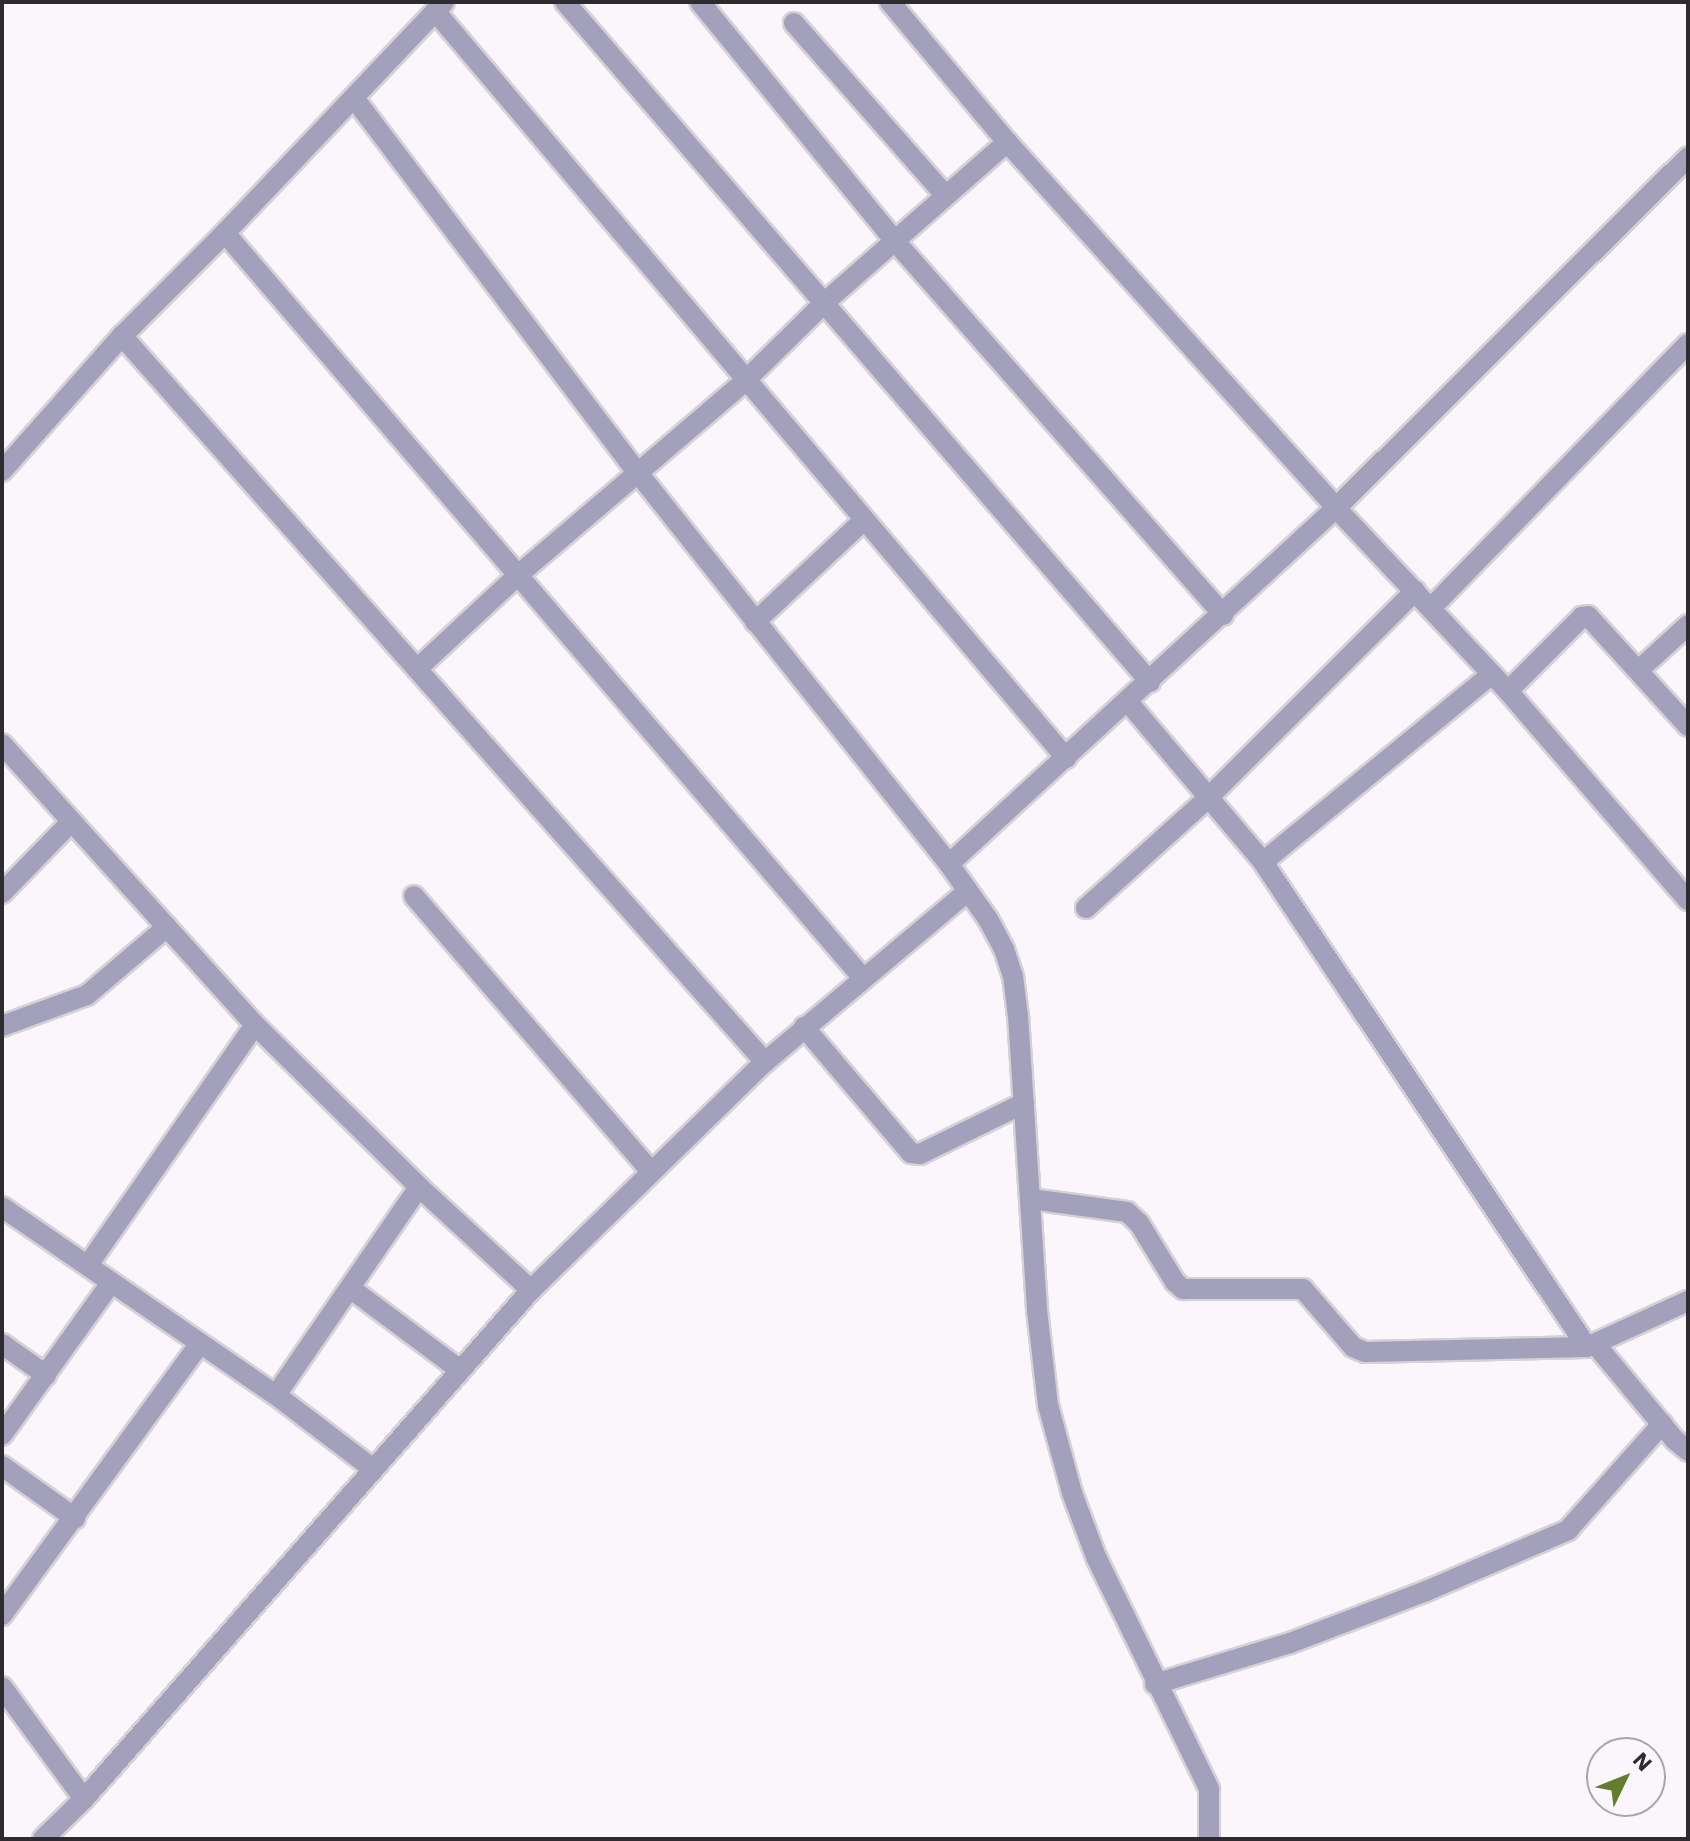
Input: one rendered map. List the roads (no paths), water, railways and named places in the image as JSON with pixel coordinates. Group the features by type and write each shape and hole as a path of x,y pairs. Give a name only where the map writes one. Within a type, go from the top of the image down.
{"street":[{"path":"565,2 1150,682"},
{"path":"700,2 894,240 1223,615"},
{"path":"890,2 1007,142 1336,508 1508,691 1688,900"},
{"path":"2,471 122,336 225,233 440,6 745,381 1066,758"},
{"path":"794,23 946,196"},
{"path":"354,98 638,473 949,864 988,919 1013,976 1037,1310 1048,1405 1072,1493 1097,1559 1155,1684 1190,1744 1209,1789 1209,1839"},
{"path":"417,669 517,576 745,381 824,303 1007,142"},
{"path":"949,864 1336,508 1688,157"},
{"path":"225,233 862,977"},
{"path":"122,336 765,1062"},
{"path":"1431,608 1688,344"},
{"path":"755,622 864,520"},
{"path":"1086,908 1208,798 1415,591"},
{"path":"1508,691 1585,615 1640,669 1688,726"},
{"path":"1640,669 1688,625"},
{"path":"1263,862 1492,674"},
{"path":"1128,702 1263,862 1592,1346 1688,1451"},
{"path":"2,744 255,1025 419,1187 531,1290"},
{"path":"2,893 72,821"},
{"path":"43,1839 84,1799 531,1290 765,1062 862,977 968,891"},
{"path":"414,896 651,1172"},
{"path":"2,1026 87,995 167,927"},
{"path":"88,1265 255,1025"},
{"path":"804,1027 911,1153 920,1154 1024,1103"},
{"path":"276,1395 419,1187"},
{"path":"1031,1199 1127,1212 1139,1223 1175,1282 1183,1289 1303,1289 1353,1347 1365,1352 1592,1346 1688,1301"},
{"path":"2,1207 276,1395 373,1469"},
{"path":"2,1435 111,1283"},
{"path":"350,1288 460,1370"},
{"path":"2,1615 200,1343"},
{"path":"2,1344 46,1375"},
{"path":"1155,1684 1312,1635 1568,1530 1662,1424"},
{"path":"2,1466 75,1518"},
{"path":"2,1687 84,1799"}]}
